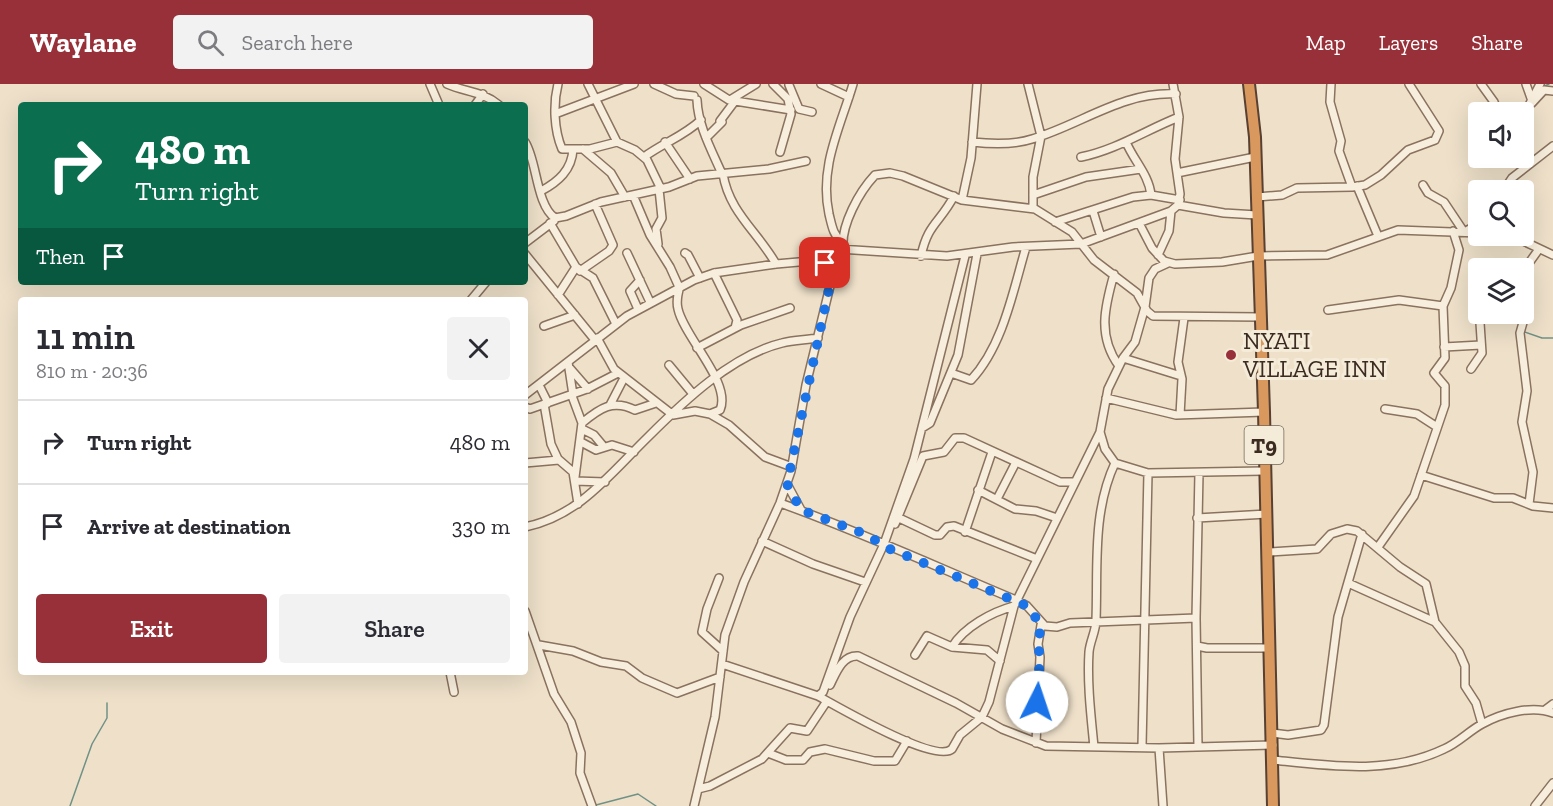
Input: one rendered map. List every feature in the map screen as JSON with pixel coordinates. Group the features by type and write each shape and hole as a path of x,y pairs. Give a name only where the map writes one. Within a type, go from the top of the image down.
{"highway":[{"name":"T9","path":"1249,84 1257,197 1264,471 1269,552 1273,806"}],"street":[{"path":"430,84 439,102"},
{"path":"447,84 463,92 483,94 495,102"},
{"path":"558,84 555,114 562,149 583,149 617,142"},
{"path":"588,84 617,142 644,157 650,164 660,189 663,218 656,229 659,250"},
{"path":"555,114 634,84"},
{"path":"654,84 676,94 695,98 707,138 723,174 735,210 762,239 776,264"},
{"path":"704,84 732,100 790,110"},
{"path":"716,84 717,93"},
{"path":"707,138 721,121 732,100 756,84"},
{"path":"773,84 784,94 790,110 780,152"},
{"path":"821,84 849,97"},
{"path":"861,84 854,84 849,97 835,136 825,181 833,231 843,245 921,256 965,256 999,249 1081,244 1171,211 1179,202 1175,159 1179,117 1173,84"},
{"path":"962,200 969,174 977,84"},
{"path":"1028,84 1041,136 1034,169 1033,208"},
{"path":"1331,84 1330,102 1341,141 1340,151 1378,236"},
{"path":"1257,197 1282,195 1298,188 1355,187 1381,176 1407,150 1435,140 1438,135 1436,126 1418,102 1409,84"},
{"path":"1481,84 1494,102"},
{"path":"1526,84 1532,102"},
{"path":"1532,102 1540,84"},
{"path":"784,94 789,85"},
{"path":"789,85 800,109 812,112"},
{"path":"1532,102 1544,90 1553,91"},
{"path":"477,102 483,94"},
{"path":"972,142 1022,141 1041,136 1104,108 1133,99 1176,94"},
{"path":"1081,158 1126,142 1179,117"},
{"path":"644,157 664,142 685,134 701,120"},
{"path":"664,142 690,179"},
{"path":"1126,142 1148,180 1151,195"},
{"path":"1534,161 1553,146"},
{"path":"541,191 554,185 568,170 572,161 573,149"},
{"path":"583,149 611,173 629,196 680,287 678,311 697,348 716,377 722,407 718,412 710,414"},
{"path":"528,151 550,214 557,218"},
{"path":"1177,173 1255,157"},
{"path":"528,241 557,218 595,204 660,189 690,179 769,169 806,161"},
{"path":"1511,180 1525,168"},
{"path":"1033,195 1086,177 1141,169"},
{"path":"694,806 715,717 728,627 787,484 834,266 838,251 843,245 843,232 874,175 890,173 903,176 962,200 1033,208 1072,232 1094,260 1137,293 1153,316 1260,317"},
{"path":"1423,185 1428,192 1444,202 1464,232"},
{"path":"1055,222 1122,200 1151,195 1224,213 1257,215"},
{"path":"921,256 928,231 935,220 944,215 954,196"},
{"path":"558,295 578,269 609,251 613,245 595,204"},
{"path":"1093,211 1101,237"},
{"path":"1158,255 1169,231 1171,211"},
{"path":"550,223 578,269 593,278 616,324"},
{"path":"1139,223 1158,255 1168,263"},
{"path":"722,664 822,697 907,741 935,752 949,752 960,735 982,717 990,702 1015,603 1100,432 1106,398 1123,357 1135,342 1145,307 1149,278 1155,269 1168,263 1207,263 1258,256 1327,255 1398,230 1468,232"},
{"path":"1464,232 1468,230"},
{"path":"1378,547 1414,496 1446,394 1445,386 1434,373 1445,358 1443,306 1459,250 1453,231"},
{"path":"1534,246 1553,255"},
{"path":"951,373 971,380 990,353 1026,247"},
{"path":"1533,258 1539,249"},
{"path":"627,253 650,302"},
{"path":"685,253 700,278"},
{"path":"921,428 930,423 951,373 961,341 977,254"},
{"path":"886,545 914,459 965,256"},
{"path":"528,258 596,339 609,362 621,376 673,415 694,411 710,414 729,425 765,457 792,467"},
{"path":"528,393 638,309 700,278 714,273 776,264 810,261 834,266"},
{"path":"714,273 737,320 735,328"},
{"path":"1113,274 1104,310 1105,333 1109,351 1119,366"},
{"path":"638,309 630,291 640,280"},
{"path":"474,297 484,285"},
{"path":"1328,310 1399,300 1443,306"},
{"path":"697,348 735,328 790,308"},
{"path":"544,326 575,315"},
{"path":"1180,415 1181,376 1178,362 1184,318"},
{"path":"1471,369 1480,360 1480,324"},
{"path":"1523,324 1520,333 1527,391 1522,422 1533,472 1529,504"},
{"path":"528,526 563,515 578,504 605,482 693,394 716,377 780,343 818,338"},
{"path":"1443,347 1481,345"},
{"path":"1123,357 1181,376"},
{"path":"568,364 588,389"},
{"path":"568,364 572,395 582,426 575,479"},
{"path":"669,365 693,394"},
{"path":"528,408 572,395 621,376"},
{"path":"610,405 621,376"},
{"path":"539,385 546,404 551,444 560,460 573,472 578,504"},
{"path":"1106,398 1160,413 1180,415 1264,412"},
{"path":"582,426 598,410 610,405 623,404 635,410 656,403"},
{"path":"1385,409 1417,414 1437,427"},
{"path":"582,426 604,447"},
{"path":"1100,432 1105,449 1115,463 1148,473 1264,471"},
{"path":"698,789 710,786 768,753 787,729 794,727 807,731 865,582 886,545 923,456 944,452 953,440 958,438 1060,482 1075,482"},
{"path":"581,442 592,449 619,446 634,452"},
{"path":"965,532 992,452"},
{"path":"528,463 560,460"},
{"path":"997,499 1016,462"},
{"path":"1094,747 1089,674 1090,648 1096,623 1097,546 1106,487 1115,463"},
{"path":"1142,746 1148,473"},
{"path":"1198,747 1196,618 1199,473"},
{"path":"1421,475 1494,498 1518,499 1529,504 1553,508"},
{"path":"575,479 605,482"},
{"path":"787,484 801,510"},
{"path":"978,490 1015,509 1036,511 1057,518"},
{"path":"780,503 865,534 1015,603 1027,606 1041,625 1038,644 1040,657 1036,744"},
{"path":"1197,519 1267,514"},
{"path":"897,517 928,534 940,535 951,526 1037,559"},
{"path":"1269,552 1317,549 1331,534 1347,529 1362,534 1400,567 1426,584 1435,622 1459,652 1465,666 1465,686 1476,703 1482,724"},
{"path":"1272,733 1288,735 1321,730 1324,725 1338,617 1362,534"},
{"path":"762,541 813,564 865,582"},
{"path":"719,578 707,609 702,632 723,651"},
{"path":"1348,583 1435,622"},
{"path":"952,647 964,632 1015,603"},
{"path":"528,618 554,694 571,722 579,745 580,773 592,806"},
{"path":"1041,625 1057,627 1070,622 1145,622 1196,618"},
{"path":"915,655 927,636 952,647 987,650 1000,661"},
{"path":"539,645 573,651 601,662 626,666 642,678 677,693 720,677"},
{"path":"1197,645 1207,648 1269,648"},
{"path":"822,697 844,660 851,655 874,662 1036,744 1053,747 1142,746 1159,748 1273,746"},
{"path":"451,675 454,692"},
{"path":"1272,760 1332,767 1400,765 1447,748 1482,724 1522,711 1549,711 1553,704"},
{"path":"768,753 786,760 803,760 810,752 830,750 865,759 895,761 907,741"},
{"path":"1159,748 1163,806"},
{"path":"1535,806 1553,783"}],"waterway":[{"path":"1542,87 1549,84"},
{"path":"1522,331 1542,338 1553,338"},
{"path":"70,806 92,744 107,718 107,703"},
{"path":"596,805 638,794 656,806"}],"place":[{"name":"NYATI VILLAGE INN","path":"1231,355"}],"route":[{"path":"825,263 834,266 806,385 794,460 787,484 792,498 801,510 865,534 884,543 890,549 1027,606 1041,625 1038,644 1040,657 1037,702"}]}
